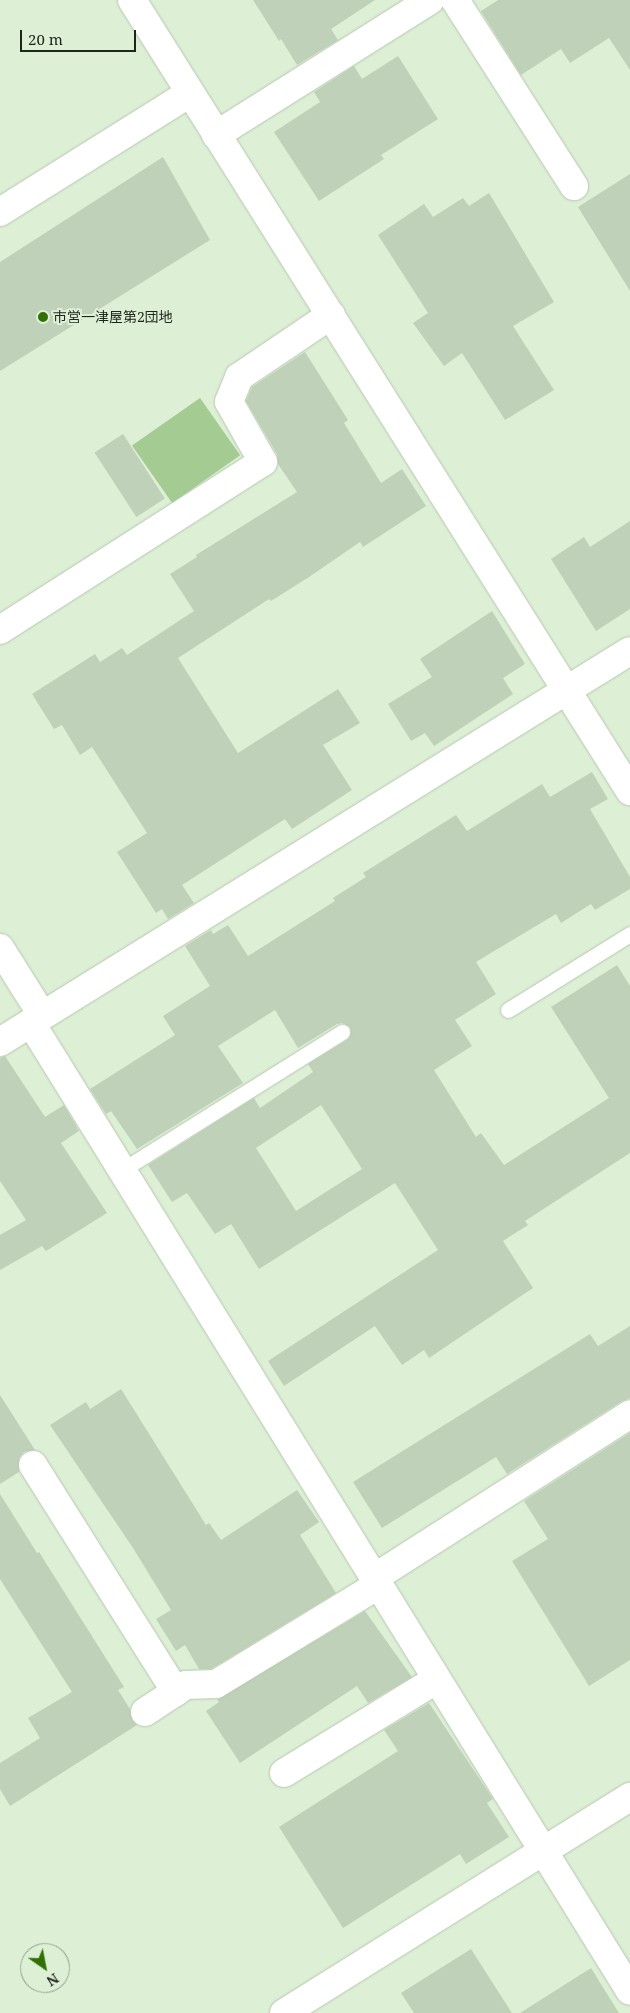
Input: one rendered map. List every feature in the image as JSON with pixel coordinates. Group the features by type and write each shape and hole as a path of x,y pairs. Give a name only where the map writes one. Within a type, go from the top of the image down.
{"street":[{"path":"132,0 630,791"},
{"path":"216,135 430,0"},
{"path":"454,0 574,186"},
{"path":"0,212 190,93"},
{"path":"0,630 262,462 229,402 239,376 331,315"},
{"path":"0,1042 630,651"},
{"path":"0,948 36,1019 122,1170 542,1852 630,1991"},
{"path":"145,1712 186,1685 216,1684 630,1414"},
{"path":"33,1465 176,1692"},
{"path":"284,1773 436,1680"},
{"path":"284,2013 630,1797"}],"lane":[{"path":"508,1010 630,934"},
{"path":"122,1170 342,1032"}],"green space":[{"path":"200,398 240,455 172,503 132,446"}],"building":[{"path":"253,0 375,0 331,29 338,40 297,65"},
{"path":"498,0 630,0 630,70 609,38 570,63 561,49 521,75 481,11"},
{"path":"398,56 438,119 381,155 384,159 319,201 274,132 320,102 314,92 354,66 362,79"},
{"name":"市営一津屋第2団地","path":"163,157 210,240 0,371 0,262"},
{"path":"630,174 630,291 578,207"},
{"path":"489,193 554,302 513,326 554,390 505,420 462,353 444,366 413,323 428,313 378,235 424,204 433,217 463,198 469,206"},
{"path":"305,352 348,420 344,423 381,483 402,469 426,506 363,547 360,542 309,577 271,601 269,599 178,658 238,753 338,689 360,723 323,745 352,790 292,829 285,819 182,885 194,903 168,919 162,909 156,913 117,852 147,833 92,747 80,755 62,725 54,729 32,694 95,654 100,662 122,648 127,655 194,611 170,574 197,557 196,555 297,492 278,464 277,454 246,401 252,387"},
{"path":"123,434 165,499 136,517 94,453"},
{"path":"630,521 630,609 596,631 551,559 584,537 590,547"},
{"path":"492,611 525,664 503,678 513,694 434,746 425,733 411,741 388,704 432,677 420,659"},
{"path":"592,772 608,799 590,809 630,877 630,889 595,910 591,904 561,923 556,914 476,962 496,994 455,1020 472,1046 434,1070 476,1137 481,1133 504,1165 609,1098 551,1007 617,965 630,986 630,1153 525,1221 528,1225 503,1241 533,1288 429,1358 424,1350 402,1365 375,1326 284,1386 268,1361 438,1250 395,1183 259,1269 231,1224 215,1234 187,1193 172,1202 148,1165 254,1098 260,1108 313,1072 308,1064 347,1040 351,1032 350,1027 342,1023 337,1024 298,1048 275,1010 218,1046 243,1083 137,1149 111,1111 106,1114 90,1089 175,1035 163,1016 210,986 185,946 211,930 213,934 228,925 248,956 335,901 333,898 366,877 363,873 456,815 467,831 542,784 550,797","holes":["321,1105 362,1169 296,1211 256,1148"]},
{"path":"5,1056 45,1117 64,1105 79,1131 61,1143 107,1213 46,1251 42,1246 0,1270 0,1235 26,1220 0,1181 0,1058"},
{"path":"630,1326 630,1398 622,1401 507,1474 496,1457 382,1528 353,1482 590,1334 598,1346"},
{"path":"121,1389 206,1525 209,1523 221,1540 297,1490 319,1522 300,1535 336,1593 211,1669 199,1669 185,1645 176,1651 156,1619 171,1610 133,1548 50,1425 86,1402 90,1409"},
{"path":"0,1395 35,1450 24,1452 19,1458 19,1472 0,1484"},
{"path":"630,1433 630,1660 589,1686 512,1561 548,1539 524,1501"},
{"path":"0,1494 124,1687 118,1690 130,1709 132,1720 137,1725 10,1806 0,1789 0,1763 40,1738 28,1718 72,1692 0,1579"},
{"path":"365,1611 412,1677 368,1703 357,1686 240,1763 206,1711 219,1702 217,1700"},
{"path":"429,1703 493,1799 487,1803 509,1837 466,1864 460,1854 343,1928 279,1827 398,1751 384,1730"},
{"path":"471,1949 512,2013 414,2013 401,1993"},
{"path":"591,1968 619,2013 520,2013"}],"place":[{"name":"市営一津屋第2団地","path":"43,317"}]}
